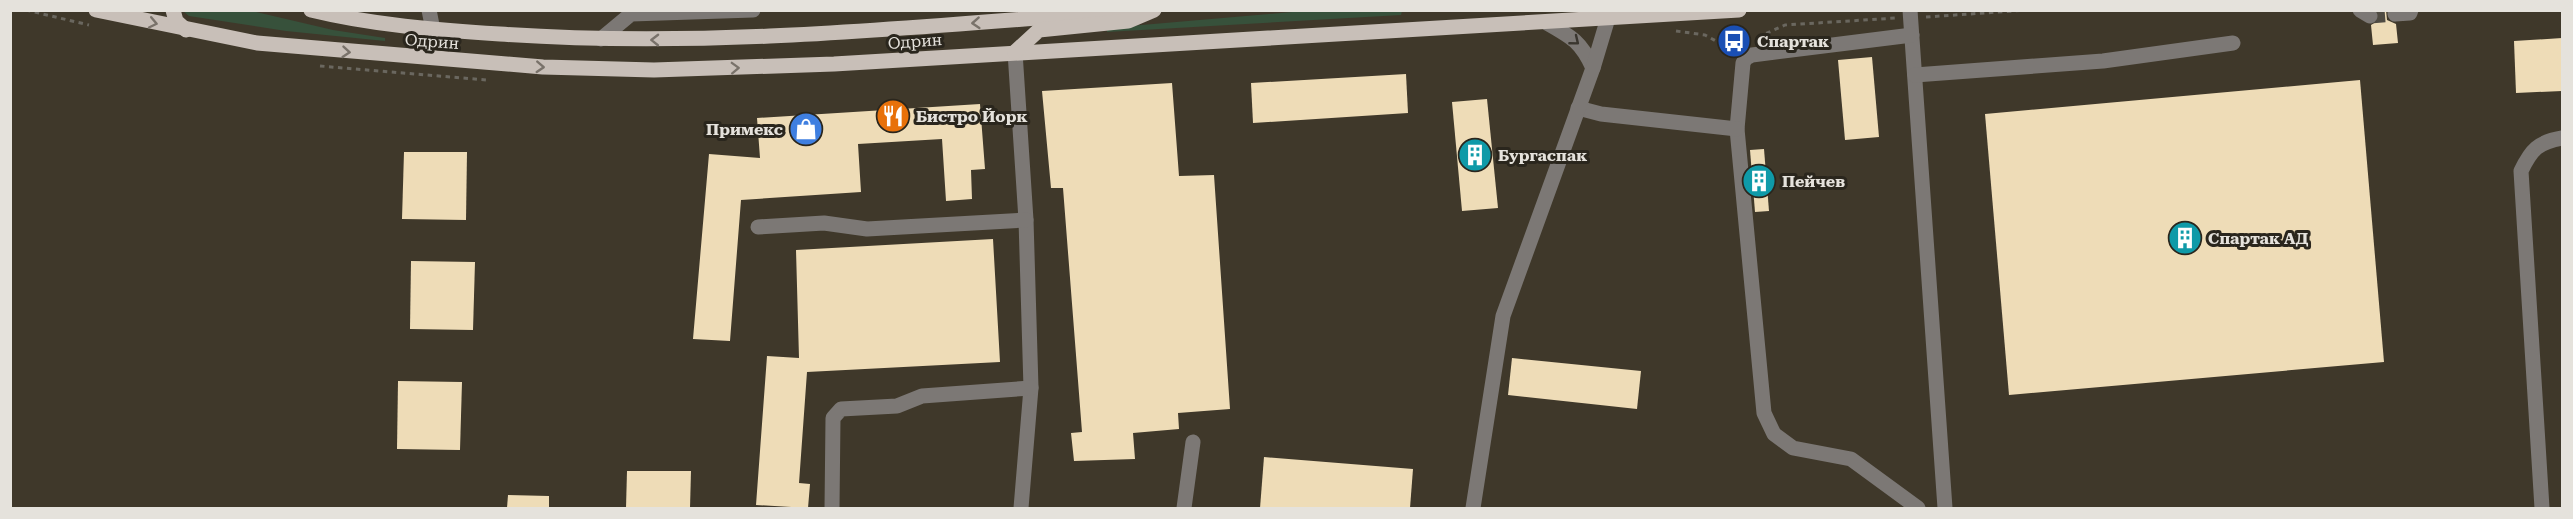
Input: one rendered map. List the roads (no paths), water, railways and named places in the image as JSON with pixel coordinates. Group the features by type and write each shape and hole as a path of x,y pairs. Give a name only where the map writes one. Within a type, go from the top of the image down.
{"main road":[{"name":"Одрин","path":"96,10 127,13 186,30 257,43 325,50 565,68 733,69 1547,23 1607,13 1739,10"},
{"path":"173,10 176,21 186,30"},
{"name":"Одрин","path":"311,10 434,30 554,38 667,40 758,37 1139,10"},
{"path":"1016,52 1039,30 1128,21 1154,10"}],"lane":[{"path":"429,10 434,30"},
{"path":"601,39 631,14 753,10"},
{"path":"1910,10 1945,508"},
{"path":"2395,14 2410,13 2411,10"},
{"path":"1473,508 1503,316 1593,68 1607,13"},
{"path":"1547,23 1574,38 1584,48 1593,68"},
{"path":"1912,35 1752,55 1746,58 1743,63 1737,129 1764,413 1774,434 1793,448 1851,459 1918,508"},
{"path":"1915,75 2103,61 2233,43"},
{"path":"1016,52 1026,220 1031,388 1021,508"},
{"path":"1578,108 1601,114 1737,129"},
{"path":"2542,508 2521,171 2531,151 2551,140 2562,138"},
{"path":"759,227 824,223 867,229 1026,220"},
{"path":"832,508 833,418 841,409 897,406 922,396 1031,388"},
{"path":"1184,508 1193,442"}],"tunnel":[{"path":"2370,16 2395,14"}],"place":[{"name":"Спартак","path":"1734,41"},
{"name":"Бистро Йорк","path":"893,116"},
{"name":"Примекс","path":"806,129"},
{"name":"Бургаспак","path":"1475,155"},
{"name":"Пейчев","path":"1759,181"},
{"name":"Спартак АД","path":"2185,238"}]}
